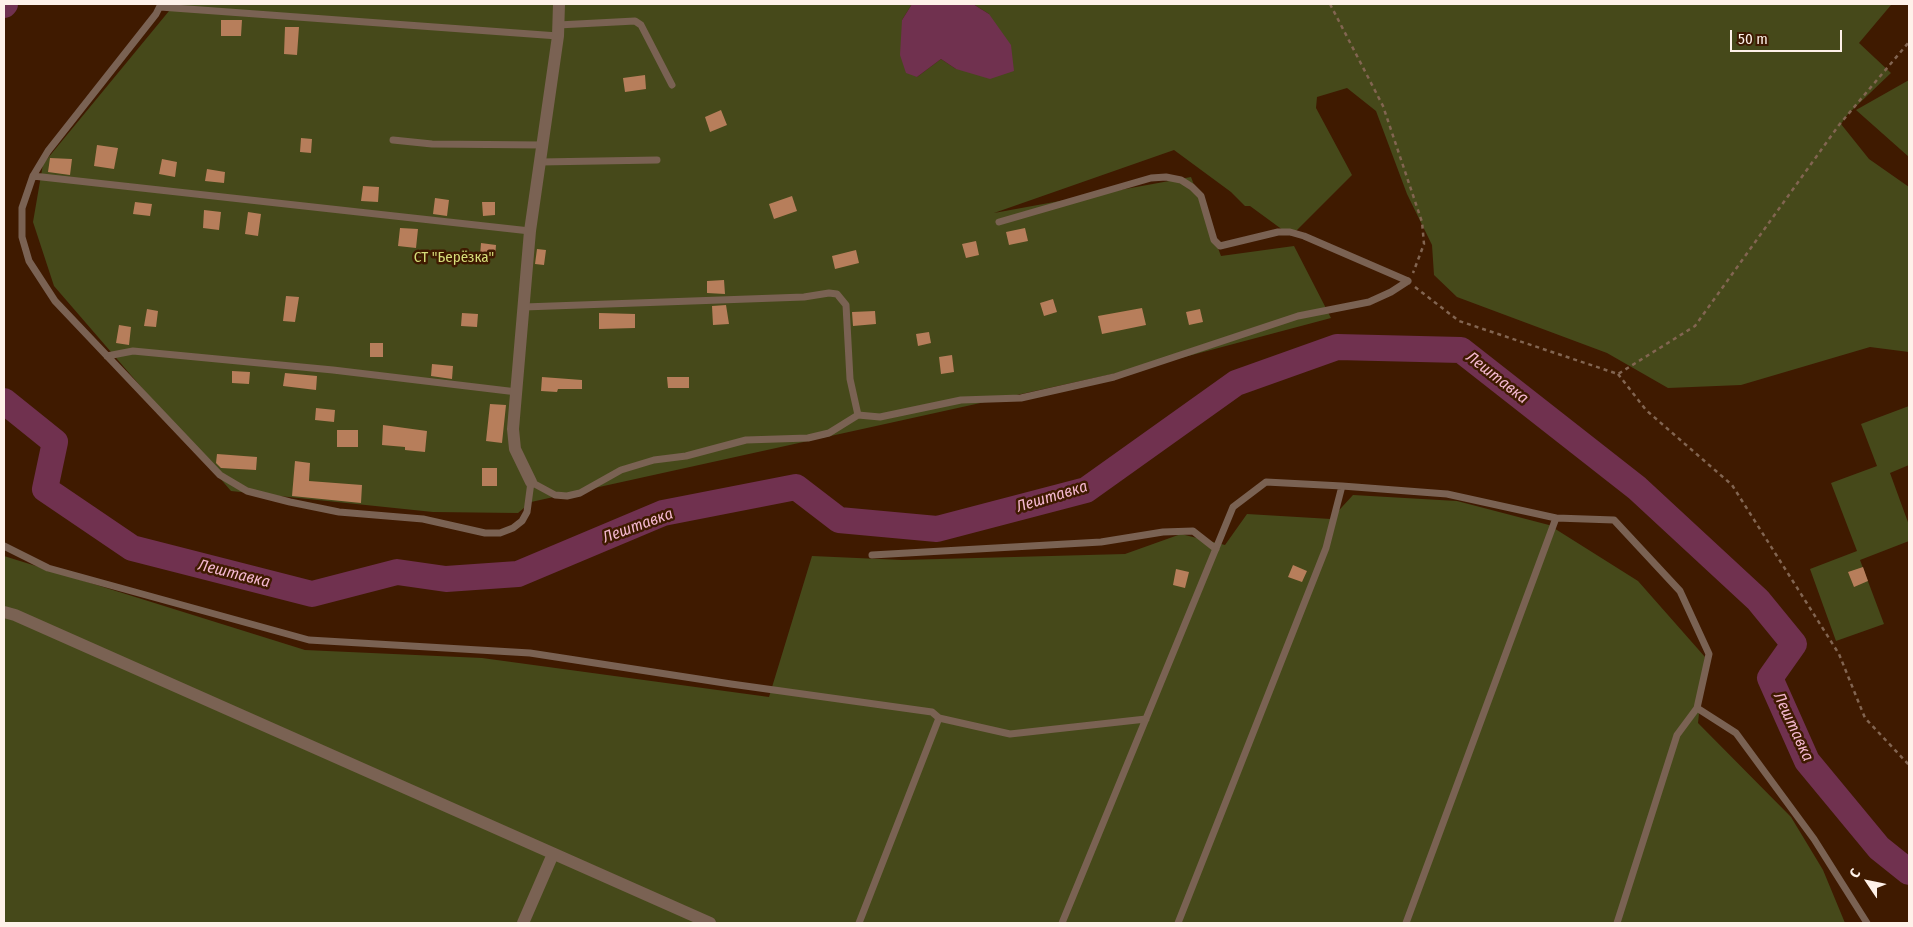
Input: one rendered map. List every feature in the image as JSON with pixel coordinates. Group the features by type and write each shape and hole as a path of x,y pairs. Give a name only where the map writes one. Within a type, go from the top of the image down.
{"street":[{"path":"531,482 515,449 513,429 530,232 558,31 559,4"},
{"path":"4,612 15,615 710,923"},
{"path":"523,923 553,854"}],"lane":[{"path":"672,85 641,25 635,21 558,31 160,5 48,151 33,176 22,208 22,236 29,261 55,301 220,475 247,490 338,512 423,519 485,533 500,533 513,528 522,521 527,512 531,482 555,495 568,496 580,493 621,470 654,460 686,456 746,440 808,438 829,433 858,415 880,417 961,400 1021,398 1114,377 1298,316 1369,302 1391,292 1408,281"},
{"path":"393,140 432,144 542,145"},
{"path":"540,162 657,160"},
{"path":"33,176 530,232"},
{"path":"999,222 1151,178 1166,177 1181,180 1192,187 1200,196 1214,240 1220,246 1278,232 1290,232 1304,236 1408,281"},
{"path":"524,307 837,294 846,305 850,379 858,415"},
{"path":"107,356 133,351 333,370 517,392"},
{"path":"1062,923 1233,506 1266,482 1447,494 1556,518 1614,520 1680,591 1709,654 1696,708 1677,735 1617,923"},
{"path":"1178,923 1326,548 1342,486"},
{"path":"1406,923 1556,518"},
{"path":"872,555 1102,542 1163,532 1194,531 1216,549"},
{"path":"4,546 48,568 309,640 530,653 932,712 939,718 1010,734 1146,719"},
{"path":"1696,708 1736,733 1814,839 1867,923"},
{"path":"859,923 939,718"}],"path":[{"path":"1330,4 1383,106 1422,222 1424,244 1418,264 1408,281 1459,321 1618,374 1646,410 1732,485 1839,654 1865,718 1909,765"},
{"path":"1618,374 1694,326 1839,125 1909,42"}],"green space":[{"name":"СТ \"Берёзка\"","path":"171,4 912,4 902,20 917,77 941,59 956,69 989,14 973,4 1897,4 1891,5 1859,43 1891,73 1848,114 1841,124 1869,159 1909,187 1909,352 1870,347 1741,385 1668,388 1607,353 1457,297 1434,275 1432,245 1407,194 1376,111 1347,88 1317,97 1316,108 1352,175 1291,236 1250,206 1245,206 1231,192 1174,150 994,213 1191,177 1221,256 1294,246 1331,318 1162,363 531,502 518,513 433,512 231,491 54,286 33,222 43,164 169,11"},
{"path":"1909,80 1909,157 1856,110"},
{"path":"1909,406 1909,465 1890,473 1909,525 1909,541 1860,560 1884,624 1836,641 1810,569 1857,551 1831,483 1877,466 1861,424"},
{"path":"1353,495 1457,501 1549,525 1638,581 1705,657 1698,723 1791,817 1823,870 1845,923 4,923 4,556 305,650 482,658 769,697 812,556 902,560 1125,554 1181,534 1225,545 1247,514 1331,519"}],"shaded area":[{"path":"912,4 973,4 989,14 1011,45 1014,71 990,79 956,69 941,59 917,77 906,73 900,55 902,20"}],"building":[{"path":"221,20 242,20 241,36 221,36"},
{"path":"285,27 299,27 297,55 284,54"},
{"path":"645,75 646,89 625,92 623,78"},
{"path":"721,110 727,125 710,132 705,117"},
{"path":"301,138 312,139 311,153 300,152"},
{"path":"97,145 118,148 114,169 94,166"},
{"path":"50,158 72,159 70,175 48,172"},
{"path":"162,159 177,162 175,177 159,174"},
{"path":"207,169 225,172 224,183 205,181"},
{"path":"363,186 379,187 378,202 361,201"},
{"path":"792,196 797,211 774,219 769,204"},
{"path":"435,198 449,200 447,216 433,214"},
{"path":"135,202 152,204 150,216 133,214"},
{"path":"482,202 495,202 495,215 483,216"},
{"path":"204,210 221,212 219,230 203,228"},
{"path":"248,212 261,214 258,236 245,234"},
{"path":"400,228 418,229 416,248 398,246"},
{"path":"1025,228 1028,241 1009,245 1006,232"},
{"path":"976,241 979,255 966,258 962,244"},
{"path":"481,243 496,245 495,258 480,256"},
{"path":"537,249 546,250 544,265 535,264"},
{"path":"856,250 859,263 835,269 832,256"},
{"path":"724,280 725,294 707,293 707,281"},
{"path":"286,296 299,297 295,322 283,321"},
{"path":"1053,299 1057,312 1044,316 1040,303"},
{"path":"726,305 729,324 713,325 712,306"},
{"path":"1142,308 1146,325 1102,334 1098,316"},
{"path":"147,309 158,311 156,327 144,326"},
{"path":"1200,309 1203,322 1189,325 1186,312"},
{"path":"875,311 876,324 853,326 852,312"},
{"path":"462,313 478,314 477,327 461,326"},
{"path":"599,313 635,314 635,328 599,329"},
{"path":"119,325 131,327 129,345 116,343"},
{"path":"929,332 931,343 918,346 916,334"},
{"path":"370,343 383,343 383,357 370,357"},
{"path":"952,355 954,372 941,374 939,357"},
{"path":"432,364 453,366 452,379 431,376"},
{"path":"232,371 250,372 249,384 232,383"},
{"path":"285,373 317,376 316,390 283,386"},
{"path":"542,377 582,380 582,389 558,389 557,392 541,391"},
{"path":"667,377 689,377 689,388 668,388"},
{"path":"490,404 506,405 502,443 486,441"},
{"path":"316,408 335,410 334,422 315,420"},
{"path":"383,425 427,431 425,452 405,450 405,447 382,445"},
{"path":"337,430 358,430 358,447 337,447"},
{"path":"217,454 257,457 256,470 221,468 216,463"},
{"path":"295,461 310,463 309,481 362,485 361,503 292,496"},
{"path":"482,468 497,468 497,486 482,486"},
{"path":"1293,565 1307,571 1302,582 1288,577"},
{"path":"1863,567 1868,581 1854,587 1848,572"},
{"path":"1176,569 1189,572 1185,588 1173,585"}],"waterway":[{"name":"Лештавка","path":"4,401 55,442 45,489 132,548 312,594 397,572 446,579 518,574 663,513 796,487 839,520 937,529 1086,490 1236,383 1337,347 1461,350 1637,488 1758,600 1794,644 1770,678 1807,761 1879,848 1909,872"}]}
